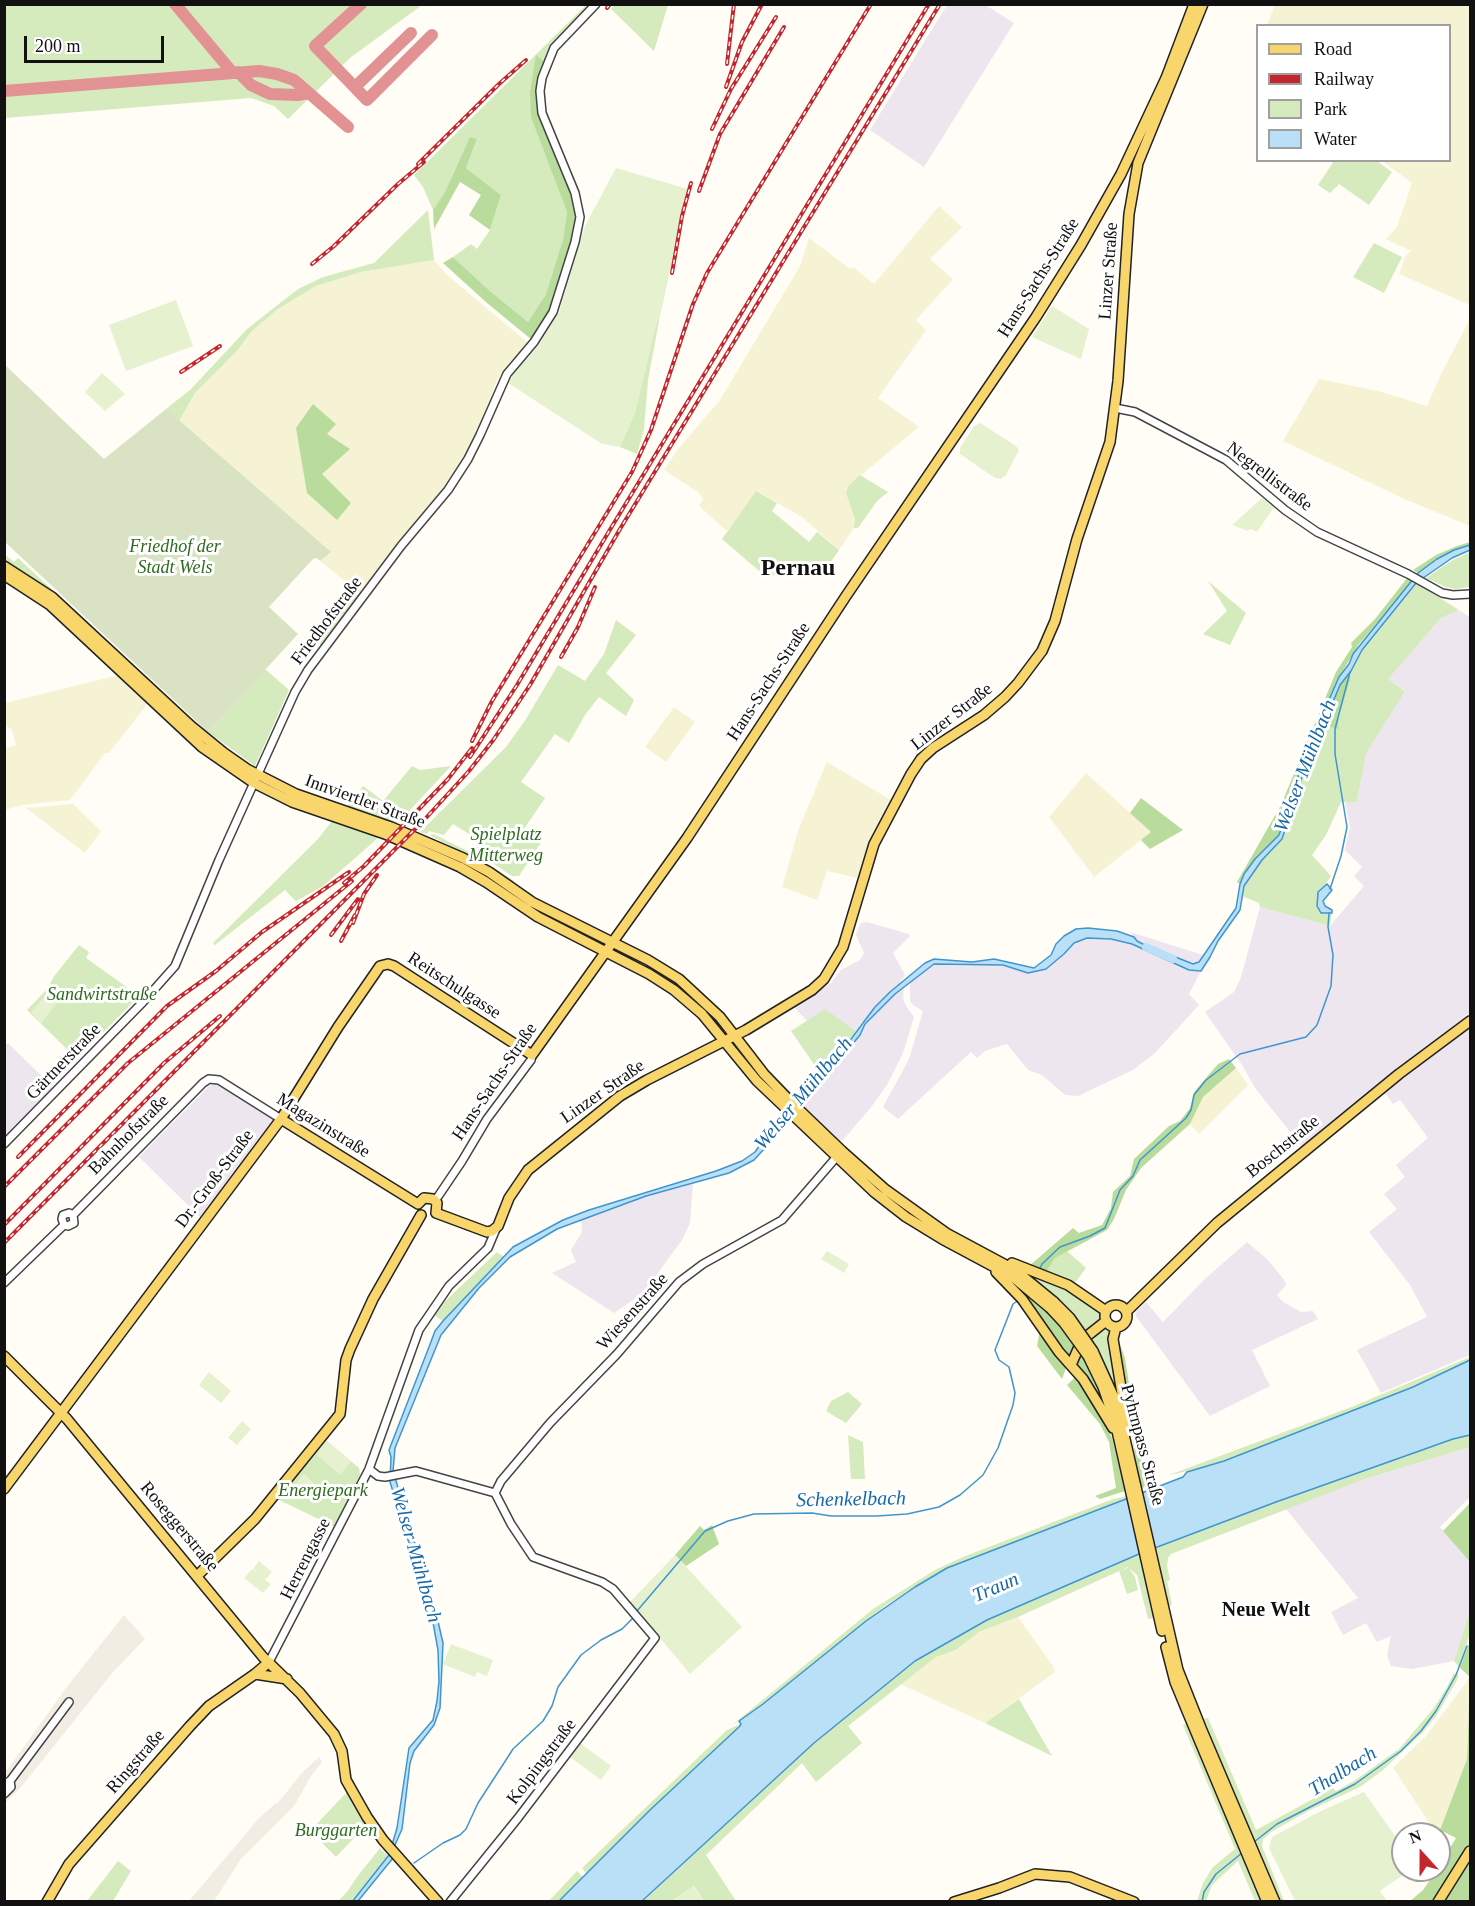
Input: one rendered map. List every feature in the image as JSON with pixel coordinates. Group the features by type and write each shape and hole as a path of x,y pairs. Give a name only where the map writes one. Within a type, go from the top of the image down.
{"main road":[{"name":"Hans-Sachs-Straße","path":"532,1055 687,838 846,596 1036,317 1081,245 1121,174 1166,78 1194,4"},
{"name":"Linzer Straße","path":"492,1230 528,1170 631,1089 735,1036 812,990 824,979 843,947 874,844 911,774 933,748 984,715 1005,697 1042,651 1055,621 1077,539 1107,455 1115,408 1130,214 1137,163 1203,4"},
{"name":"Innviertler Straße","path":"4,567 52,597 199,733 256,779 391,827 463,858 489,872 531,902 648,960 679,979 703,1000 735,1036"},
{"name":"Innviertler Straße","path":"4,575 50,605 202,747 292,802 385,834 450,862 486,882 538,918 649,974 674,990 702,1014 725,1041"},
{"path":"590,944 596,957 593,970"},
{"name":"Reitschulgasse","path":"388,964 532,1055"},
{"name":"Dr.-Groß-Straße","path":"62,1413 281,1119 375,972 380,966 388,964"},
{"name":"Boschstraße","path":"1126,1311 1217,1223 1399,1074 1470,1021"},
{"name":"Pyhrnpass Straße","path":"735,1036 791,1109"},
{"name":"Pyhrnpass Straße","path":"725,1041 757,1081 791,1109 874,1192 906,1217 942,1239 984,1257 1052,1305 1090,1354 1117,1404 1132,1468 1132,1483"},
{"name":"Magazinstraße","path":"281,1119 418,1204"},
{"path":"427,1198 435,1201 438,1207 436,1213 430,1217 421,1215 418,1204 421,1200 427,1198"},
{"path":"436,1213 492,1230"},
{"path":"198,1575 255,1519 342,1409 345,1368 350,1349 373,1299 421,1215"},
{"path":"984,1257 1068,1285 1106,1311"},
{"path":"984,1257 1022,1299 1059,1352 1094,1395 1119,1439"},
{"path":"1106,1321 1106,1311 1117,1304 1126,1311 1126,1321 1116,1327"},
{"path":"1106,1321 1116,1327"},
{"path":"1071,1365 1082,1340 1106,1321"},
{"path":"1116,1327 1113,1339 1125,1406 1132,1468"},
{"name":"Pyhrnpass Straße","path":"1090,1354 1115,1422 1132,1483 1151,1565 1168,1658 1246,1842 1275,1902"},
{"name":"Roseggerstraße","path":"4,1356 62,1413 269,1662 287,1679 334,1734 342,1751 346,1780 367,1817 392,1851 438,1902"},
{"path":"4,1489 62,1413"},
{"name":"Ringstraße","path":"47,1902 69,1864 197,1718 213,1702 269,1662"},
{"path":"255,1674 287,1679"},
{"path":"1438,1902 1470,1851"},
{"name":"Pyhrnpass Straße","path":"1252,1855 1267,1902"},
{"path":"954,1902 1035,1874 1070,1877 1134,1902"}],"street":[{"name":"Friedhofstraße","path":"185,943 219,860 301,681 401,546 448,489 468,459 507,374 534,342 553,312 575,242 580,218 575,193 542,113 540,91 542,78 554,48 596,4"},
{"name":"Negrellistraße","path":"1115,408 1135,412 1226,460 1304,524 1442,593 1470,594"},
{"name":"Gärtnerstraße","path":"4,1144 170,973 185,943"},
{"name":"Hans-Sachs-Straße","path":"435,1201 487,1119 531,1060 532,1055"},
{"name":"Magazinstraße","path":"209,1079 219,1080 281,1119"},
{"name":"Bahnhofstraße","path":"4,1283 64,1225 63,1215 69,1213 73,1215 209,1079"},
{"path":"269,1111 287,1108"},
{"name":"Wiesenstraße","path":"495,1493 501,1481 550,1423 617,1354 679,1282 703,1264 782,1220 839,1155"},
{"name":"Linzer Straße","path":"369,1469 419,1330 449,1286 488,1248 492,1230"},
{"path":"369,1469 378,1476 388,1478 416,1471 495,1493"},
{"name":"Herrengasse","path":"269,1662 369,1469"},
{"name":"Kolpingstraße","path":"450,1902 518,1818 655,1638 613,1589 602,1582 532,1557 495,1493"},
{"path":"4,1794 11,1787 7,1783 69,1702"}],"shaded area":[{"path":"947,5 988,5 1014,23 924,167 870,130"},
{"path":"1275,5 1470,5 1470,305 1399,274 1406,255 1411,251 1386,239 1397,227 1412,183 1383,162 1451,162 1451,24 1267,24"},
{"path":"939,206 962,227 930,259 953,279 916,320 926,330 878,398 919,427 848,486 846,492 856,523 854,528 839,550 802,517 757,491 727,531 699,506 703,499 698,492 664,470 678,449 720,400 800,266 809,238 874,284"},
{"path":"434,260 446,274 528,343 508,364 496,382 477,432 464,458 433,503 361,594 320,561 330,552 179,421 195,393 237,351 251,332 278,309 316,286 361,272","holes":["313,405 336,424 326,434 322,474"]},
{"path":"1470,319 1470,526 1402,498 1283,441 1319,379 1382,392 1427,406"},
{"path":"1459,610 1470,617 1470,1013 1414,1055 1303,1148 1255,1088 1205,1012 1234,992 1241,977 1260,907 1330,926 1364,886 1354,876 1362,867 1345,850 1350,827 1345,802 1357,802 1366,754 1405,690 1387,679 1441,618"},
{"path":"119,675 148,703 109,753 105,753 70,800 22,805 5,810 4,749 16,745 12,730 5,724 5,703"},
{"path":"674,707 695,722 666,762 645,747"},
{"path":"827,762 891,800 874,830 857,878 827,871 817,900 782,887 799,828"},
{"path":"1086,773 1151,832 1094,877 1049,817"},
{"path":"73,804 101,831 85,853 26,808"},
{"path":"867,922 910,936 893,953 905,975 900,982 904,986 903,998 914,1017 903,1053 887,1085 872,1106 840,1141 836,1140 801,1106 860,1035 865,1024 862,1022 856,1031 825,1010 807,1021 794,1007 831,983 841,970 860,960 864,953 856,935 861,923"},
{"path":"1130,932 1203,955 1199,962 1193,964 1164,955 1137,941"},
{"path":"1087,938 1111,939 1132,944 1189,970 1201,971 1189,994 1199,1005 1155,1053 1133,1070 1078,1096 1065,1095 1042,1075 1028,1070 1007,1044 985,1051 977,1058 971,1052 898,1119 883,1107 909,1059 923,1011 910,1001 910,981 934,964 1003,965 1028,973 1064,954 1074,943"},
{"path":"1470,1026 1470,1355 1381,1393 1357,1350 1427,1317 1410,1285 1369,1232 1397,1209 1384,1194 1405,1177 1396,1165 1428,1138 1400,1100 1393,1104 1385,1093"},
{"path":"8,1043 53,1087 7,1134 4,1132 4,1046"},
{"path":"1236,1068 1248,1085 1199,1134 1190,1124 1203,1097"},
{"path":"214,1083 277,1120 202,1219 139,1157"},
{"path":"693,1184 690,1223 682,1240 640,1295 614,1313 552,1273 576,1262 571,1250 582,1232 581,1220 646,1196"},
{"path":"1247,1242 1267,1259 1285,1281 1286,1285 1277,1295 1283,1302 1301,1312 1313,1311 1318,1319 1252,1350 1270,1386 1210,1416 1135,1315 1146,1302 1163,1322 1205,1279"},
{"path":"1470,1447 1470,1497 1440,1527 1470,1562 1470,1610 1454,1661 1412,1669 1391,1666 1387,1655 1391,1636 1377,1642 1366,1623 1343,1635 1331,1612 1358,1598 1286,1509 1365,1479"},
{"path":"124,1615 145,1639 113,1672 22,1786 5,1803 5,1773 66,1688"},
{"path":"1018,1617 1055,1672 985,1723 900,1684 936,1657 956,1650 979,1632"},
{"path":"1470,1677 1467,1759 1443,1822 1429,1822 1393,1768 1427,1735"},
{"path":"319,1757 322,1762 294,1806 241,1859 214,1901 189,1901 259,1818 277,1804 302,1773"}],"green space":[{"path":"5,4 422,5 350,58 288,119 274,106 251,98 5,118"},
{"path":"615,4 668,5 654,51 611,9"},
{"path":"586,5 592,5 565,31 544,61 537,56 530,92 551,169 567,212 563,239 546,294 528,322 453,257 471,244 477,249 490,230 501,195 466,168 477,139 470,138 445,192 433,210 423,187 414,175"},
{"path":"536,55 544,61 537,89 539,116 575,205 576,217 575,228 551,309 532,340 443,263 453,257 528,322 546,294 563,239 567,212 531,117 530,92"},
{"path":"470,137 477,139 466,168 501,195 490,230 469,215 481,195 460,182 434,229 433,210 445,192"},
{"path":"1333,162 1378,162 1392,172 1369,205 1339,184 1330,193 1318,185"},
{"path":"616,168 688,189 659,321 657,321 635,412 620,447 602,444 508,383 539,345 559,312 585,226"},
{"path":"428,210 434,260 361,272 316,286 278,309 251,332 237,351 195,393 179,421 166,409 191,389 247,329 298,289 323,277 374,263"},
{"path":"1374,243 1402,257 1384,293 1353,277"},
{"path":"176,300 193,346 126,371 109,325"},
{"path":"1052,306 1089,329 1081,359 1032,337"},
{"path":"657,320 659,321 648,380 644,429 637,454 620,447 635,412"},
{"name":"Friedhof der Stadt Wels","path":"4,364 104,459 166,409 331,552 320,561 317,558 313,559 269,607 298,634 208,732 5,542"},
{"path":"102,373 125,394 105,411 85,392"},
{"path":"313,404 336,424 327,434 350,449 322,474 351,503 337,520 307,493 296,428"},
{"path":"980,423 1019,450 1006,475 1001,479 995,478 960,454 960,448 974,426"},
{"path":"860,475 888,492 877,501 858,528 854,528 855,519 846,493 848,486"},
{"path":"756,491 777,503 772,511 809,542 817,532 839,550 820,578 770,575 758,570 722,539"},
{"path":"1262,498 1274,507 1257,532 1232,525"},
{"path":"1470,542 1470,545 1437,559 1418,573 1413,570 1436,555"},
{"path":"1470,552 1470,587 1455,589 1426,578 1451,561"},
{"path":"4,554 14,562 18,558 59,596 5,562"},
{"path":"1408,577 1412,582 1359,644 1339,677 1306,752 1279,835 1255,859 1240,884 1237,882 1281,805 1336,672 1352,647 1351,643 1375,619"},
{"path":"1208,581 1246,613 1230,645 1203,634 1227,611"},
{"path":"1416,583 1459,610 1441,618 1388,679 1405,691 1366,754 1357,802 1341,802 1326,835 1312,855 1331,876 1324,887 1321,913 1332,913 1330,926 1260,907 1259,903 1242,896 1243,886 1262,860 1282,839 1303,774 1323,725 1338,728 1351,677 1348,674 1362,650"},
{"path":"359,593 361,594 322,646 315,640"},
{"name":"Spielplatz Mitterweg","path":"616,620 636,635 606,673 634,700 626,716 599,697 585,715 569,743 555,734 521,782 545,798 524,829 542,841 519,876 512,876 477,853 476,846 479,840 453,824 444,835 429,831 427,834 420,832 506,747 526,719 558,665 585,681 604,654"},
{"path":"265,669 289,690 255,766 208,732"},
{"path":"1348,674 1351,677 1339,717 1338,729 1323,725 1340,685"},
{"path":"412,766 420,770 451,766 398,823 347,807 363,786 383,801"},
{"path":"1141,798 1183,830 1150,849 1141,840 1151,832 1130,813"},
{"path":"332,821 378,838 322,887 296,901 285,890 215,945 213,943 318,839"},
{"path":"434,834 475,855 514,881 513,883 495,870 429,835"},
{"name":"Sandwirtstraße","path":"79,945 89,952 86,958 138,997 77,1059 27,1010 47,989"},
{"path":"51,989 62,997 41,1023 31,1012"},
{"path":"825,1009 856,1031 820,1073 791,1031"},
{"path":"1229,1059 1236,1068 1203,1097 1190,1124 1141,1168 1126,1190 1107,1230 1055,1258 1045,1274 1028,1267 1073,1228 1079,1233 1102,1225 1111,1208 1113,1192 1130,1176 1134,1159 1169,1126 1180,1121 1190,1108 1194,1092 1218,1064"},
{"path":"827,1251 849,1264 844,1273 821,1259"},
{"path":"1067,1251 1086,1268 1074,1284 1045,1274 1055,1258"},
{"path":"497,1252 504,1257 443,1321 434,1315 442,1304"},
{"path":"1020,1270 1061,1285 1104,1311 1101,1321 1085,1331 1074,1317"},
{"path":"1007,1277 1042,1305 1075,1344 1062,1379 1037,1346 1039,1335 1046,1329"},
{"path":"1102,1330 1112,1331 1120,1403 1109,1374 1090,1339"},
{"path":"1117,1336 1125,1358 1142,1467 1153,1480 1140,1490"},
{"path":"1081,1352 1107,1403 1106,1421 1125,1491 1100,1499 1095,1496 1116,1488 1109,1442 1100,1424 1067,1385 1081,1372 1076,1364"},
{"path":"1470,1357 1470,1360 1413,1387 1302,1431 1203,1468 1169,1475 1354,1406"},
{"path":"209,1372 231,1391 221,1403 199,1385"},
{"path":"848,1392 862,1404 846,1423 826,1411 831,1401"},
{"path":"242,1421 251,1429 237,1445 228,1438"},
{"path":"848,1435 863,1442 865,1479 851,1479"},
{"path":"1470,1435 1470,1447 1365,1479 1171,1554 1167,1566 1170,1580 1167,1581 1172,1605 1166,1606 1154,1549 1276,1502"},
{"name":"Energiepark","path":"327,1441 359,1468 360,1475 335,1527 277,1499"},
{"path":"327,1441 351,1461 340,1475 317,1455"},
{"path":"304,1474 315,1484 304,1497 293,1487"},
{"path":"1127,1496 1127,1498 947,1568 885,1606 763,1704 731,1726 873,1609 935,1570 1113,1499"},
{"path":"1470,1503 1470,1562 1443,1531"},
{"path":"712,1525 719,1544 686,1566 675,1555 700,1526 704,1530"},
{"path":"1139,1554 1154,1618 1148,1619 1137,1575 1129,1568 1135,1577 1138,1590 1127,1594 1119,1571 1018,1617 979,1632 956,1650 936,1657 848,1726 862,1743 816,1782 802,1763 706,1855 736,1901 704,1901 694,1886 672,1901 642,1902 814,1743 915,1661 987,1620"},
{"path":"675,1555 742,1627 690,1674 630,1602"},
{"path":"259,1561 272,1572 265,1580 271,1584 263,1593 244,1578 252,1569 258,1574 253,1569"},
{"path":"1470,1610 1470,1633 1466,1646 1468,1647 1460,1668 1454,1661"},
{"path":"1470,1641 1470,1677 1460,1668"},
{"path":"451,1644 493,1660 487,1676 477,1672 475,1677 443,1664"},
{"path":"1454,1673 1459,1675 1436,1716 1423,1732 1383,1770 1360,1787 1310,1810 1263,1839 1262,1846 1284,1901 1280,1901 1202,1719 1208,1718 1256,1830 1333,1788 1336,1791 1354,1781 1399,1749 1433,1709"},
{"path":"1470,1677 1470,1901 1409,1902 1429,1882 1451,1882 1451,1846 1456,1838 1451,1836 1451,1822 1443,1822 1467,1759"},
{"path":"1019,1699 1052,1756 985,1723"},
{"path":"1188,1723 1263,1901 1255,1901 1238,1861 1212,1885 1206,1901 1197,1901 1203,1883 1213,1867 1235,1849 1183,1725"},
{"path":"738,1725 739,1727 586,1873 582,1868 727,1730"},
{"path":"580,1743 611,1766 601,1780 570,1757"},
{"name":"Burggarten","path":"347,1792 366,1825 336,1857 310,1831"},
{"path":"1364,1792 1391,1830 1391,1882 1393,1882 1380,1891 1387,1901 1295,1901 1269,1848 1272,1837 1323,1810"},
{"path":"380,1848 388,1856 367,1884 352,1901 337,1902 347,1892"},
{"path":"118,1861 131,1871 113,1901 87,1901"},
{"path":"577,1871 583,1877 558,1901 548,1902"},
{"path":"694,1886 704,1901 672,1901"}],"water":[{"path":"1470,545 1470,550 1452,558 1416,583 1362,650 1351,671 1340,685 1303,774 1282,839 1262,860 1244,886 1240,910 1218,941 1201,971 1189,970 1132,944 1111,939 1087,938 1074,943 1046,969 1028,973 1003,965 934,964 895,994 865,1024 860,1035 841,1058 776,1127 764,1149 754,1160 729,1173 646,1196 557,1229 510,1257 479,1288 441,1335 395,1448 393,1471 443,1643 440,1708 434,1725 414,1751 410,1763 402,1829 395,1845 393,1858 358,1901 352,1902 389,1855 397,1828 409,1748 433,1720 437,1701 438,1650 432,1617 390,1482 389,1450 435,1331 443,1321 513,1247 563,1220 716,1171 742,1161 755,1152 783,1112 848,1043 875,1007 925,963 934,959 972,962 994,959 1034,968 1051,955 1056,944 1064,936 1076,929 1088,928 1117,931 1134,937 1137,941 1164,955 1193,964 1199,962 1236,908 1244,874 1255,859 1279,835 1306,752 1339,677 1353,654 1418,573 1437,559"},
{"path":"1327,884 1332,890 1323,901 1332,913 1321,913 1317,906 1318,892"},
{"name":"Traun","path":"1470,1360 1470,1435 1276,1502 1139,1554 987,1620 915,1661 814,1743 642,1901 558,1902 651,1809 739,1727 741,1724 739,1721 866,1621 915,1587 947,1568 1183,1477 1187,1472 1224,1461 1413,1387"}],"waterway":[{"name":"Schenkelbach","path":"1330,889 1341,856 1347,827 1335,754 1335,729 1350,672"},
{"name":"Schenkelbach","path":"1039,1270 1042,1264 1060,1247 1105,1228 1120,1190 1133,1176 1140,1160 1186,1118 1191,1110 1194,1095 1206,1080 1240,1054 1306,1037 1317,1025 1331,986 1333,955 1328,927 1329,913"},
{"name":"Welser Mühlbach","path":"1146,947 1173,959"},
{"name":"Schenkelbach","path":"637,1611 705,1531 728,1521 754,1514 812,1513 831,1516 907,1514 939,1507 960,1495 983,1475 998,1448 1013,1405 1015,1393 1009,1367 999,1360 995,1350 1013,1304 1019,1300"},
{"name":"Schenkelbach","path":"414,1863 466,1829 478,1803 513,1749 543,1721 552,1706 558,1687 581,1655 601,1640 622,1629 633,1618"},
{"name":"Thalbach","path":"1254,1842 1277,1824 1355,1784 1401,1751 1421,1731 1436,1711 1456,1675 1467,1646"},
{"name":"Thalbach","path":"1202,1902 1204,1892 1216,1874 1242,1853"}],"taxiway":[{"path":"175,4 232,72"},
{"path":"361,4 315,46 367,100 432,35"},
{"path":"355,87 411,33"},
{"path":"4,91 259,71 294,80 348,127"},
{"path":"238,72 251,85 270,94 309,93"}],"railway":[{"path":"607,8 610,4"},
{"path":"727,64 734,4"},
{"path":"726,87 742,42 762,4"},
{"path":"472,741 492,701 632,472 651,430 693,304 707,273 871,4"},
{"path":"470,757 517,685 929,4"},
{"path":"4,1243 425,819 469,771 494,739 530,685 620,529 940,4"},
{"path":"712,129 731,89 776,17"},
{"path":"699,191 720,134 784,27"},
{"path":"418,164 526,60"},
{"path":"312,264 424,162"},
{"path":"672,273 682,216 691,183"},
{"path":"181,372 220,346"},
{"path":"561,657 578,627 595,587"},
{"path":"344,883 364,866 448,779 472,748"},
{"path":"18,1157 167,1006 216,971 262,932 349,872"},
{"path":"353,923 364,894 377,875"},
{"path":"4,1187 128,1063 352,881"},
{"path":"331,935 358,899"},
{"path":"341,941 355,915"},
{"path":"4,1225 164,1063 220,1016"}],"district":[{"name":"Pernau","path":"798,569"},
{"name":"Neue Welt","path":"1266,1611"}]}
